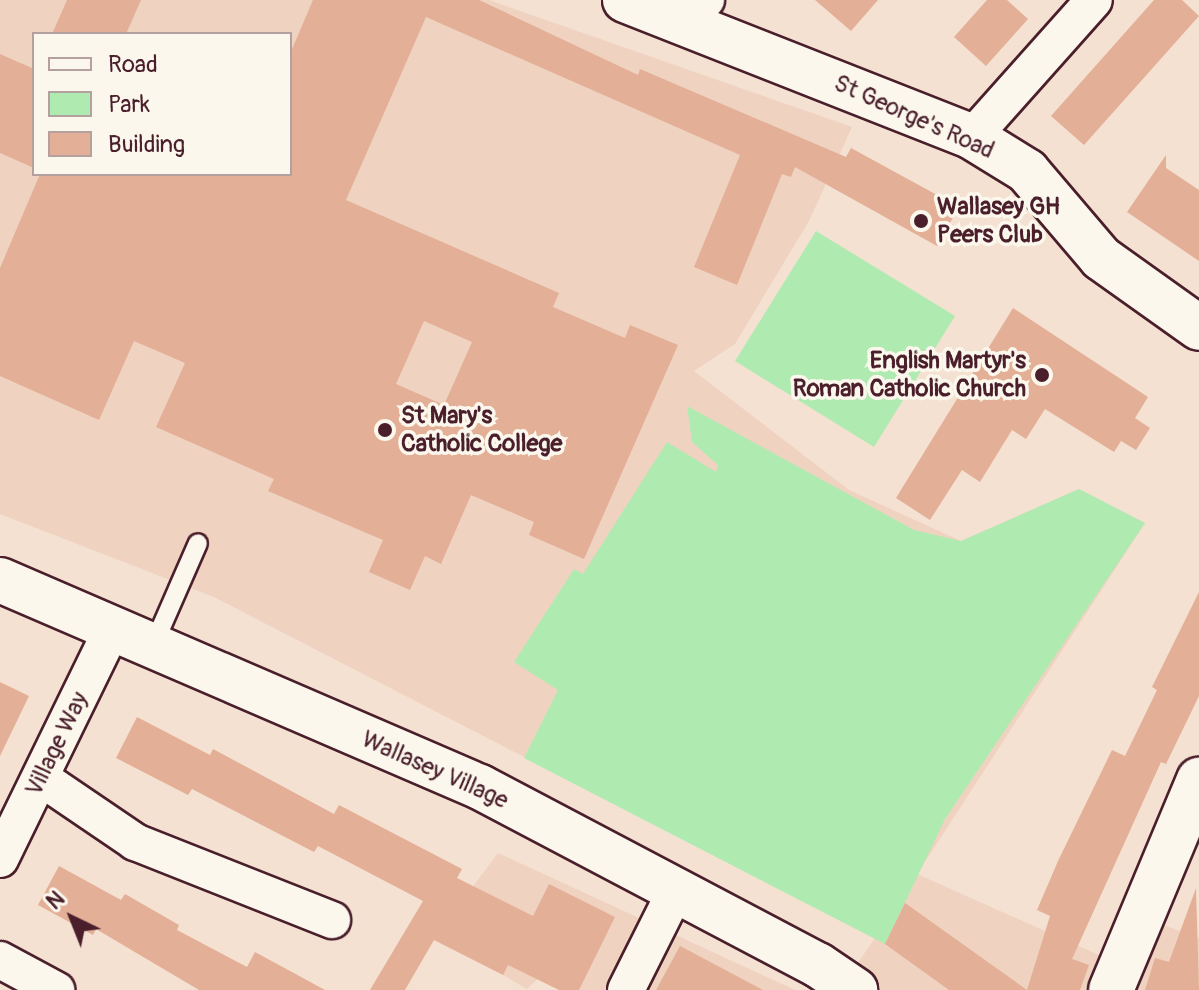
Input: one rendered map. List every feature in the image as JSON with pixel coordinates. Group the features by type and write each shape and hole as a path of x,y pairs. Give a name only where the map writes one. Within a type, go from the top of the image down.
{"main road":[{"name":"St George's Road","path":"625,0 696,11 972,137 1027,171 1101,258 1199,328"},
{"name":"Wallasey Village","path":"0,580 480,787 676,890 855,990"},
{"path":"1111,990 1199,780"}],"street":[{"path":"972,137 1094,0"},
{"name":"Village Way","path":"0,859 112,629"},
{"path":"41,778 135,842 332,920"},
{"path":"626,990 676,890"},
{"path":"0,960 56,990"}],"lane":[{"path":"153,646 198,543"}],"shaded area":[{"name":"St Mary's Catholic College","path":"0,0 489,0 852,127 809,221 735,344 694,371 849,490 961,541 1079,489 1145,523 917,874 1137,972 1158,923 1199,938 1199,990 839,990 875,938 214,597 0,514"},
{"path":"498,853 795,990 571,990 541,976 527,989 436,936"}],"green space":[{"path":"816,231 955,316 874,447 735,361"},
{"path":"687,406 914,530 961,541 1079,489 1145,523 945,819 885,944 524,758 558,690 514,662 574,569 583,574 667,442 716,472 718,465 692,442"}],"building":[{"path":"67,0 141,0 127,32 53,32"},
{"path":"313,0 479,0 638,75 640,69 846,157 851,148 959,207 937,246 795,167 791,177 782,174 737,285 694,267 740,155 426,17 346,200 559,293 553,307 625,338 630,325 678,345 584,559 529,535 534,522 471,495 441,564 425,556 410,590 369,572 383,540 268,491 274,479 156,427 185,363 134,341 99,420 0,376 0,268 39,176 292,176 292,49","holes":["424,321 472,342 444,405 396,384"]},
{"path":"815,0 878,0 851,31"},
{"path":"987,0 1007,0 1028,19 986,66 954,37"},
{"path":"1154,0 1182,0 1199,16 1084,145 1051,116"},
{"path":"0,54 32,68 32,167 0,153"},
{"path":"1166,155 1166,168 1199,190 1199,261 1127,212"},
{"name":"English Martyr's Roman Catholic Church","path":"1013,308 1148,397 1135,418 1150,428 1136,450 1121,441 1114,452 1045,409 1026,439 1012,430 980,482 962,470 930,520 896,498"},
{"path":"1199,592 1199,696 1166,764 1161,762 1072,959 1089,965 1080,990 1027,990 1050,916 1037,910 1058,861 1112,750 1125,756 1157,690 1152,687"},
{"path":"0,682 29,696 0,756"},
{"path":"137,717 210,755 213,749 334,814 339,805 462,869 457,878 533,916 549,884 615,917 579,990 559,990 508,965 503,975 434,940 405,990 370,990 423,901 318,846 314,852 192,789 188,795 116,758"},
{"path":"59,866 121,900 125,894 179,925 177,930 247,967 255,952 325,990 199,990 96,929 93,935 38,905"},
{"path":"1196,888 1199,990 1145,990 1155,958 1169,962"},
{"path":"905,903 1027,990 949,990 885,944"},
{"path":"680,946 763,990 656,990"}],"place":[{"name":"Wallasey GH Peers Club","path":"921,221"},
{"name":"English Martyr's Roman Catholic Church","path":"1042,375"},
{"name":"St Mary's Catholic College","path":"385,430"}]}
